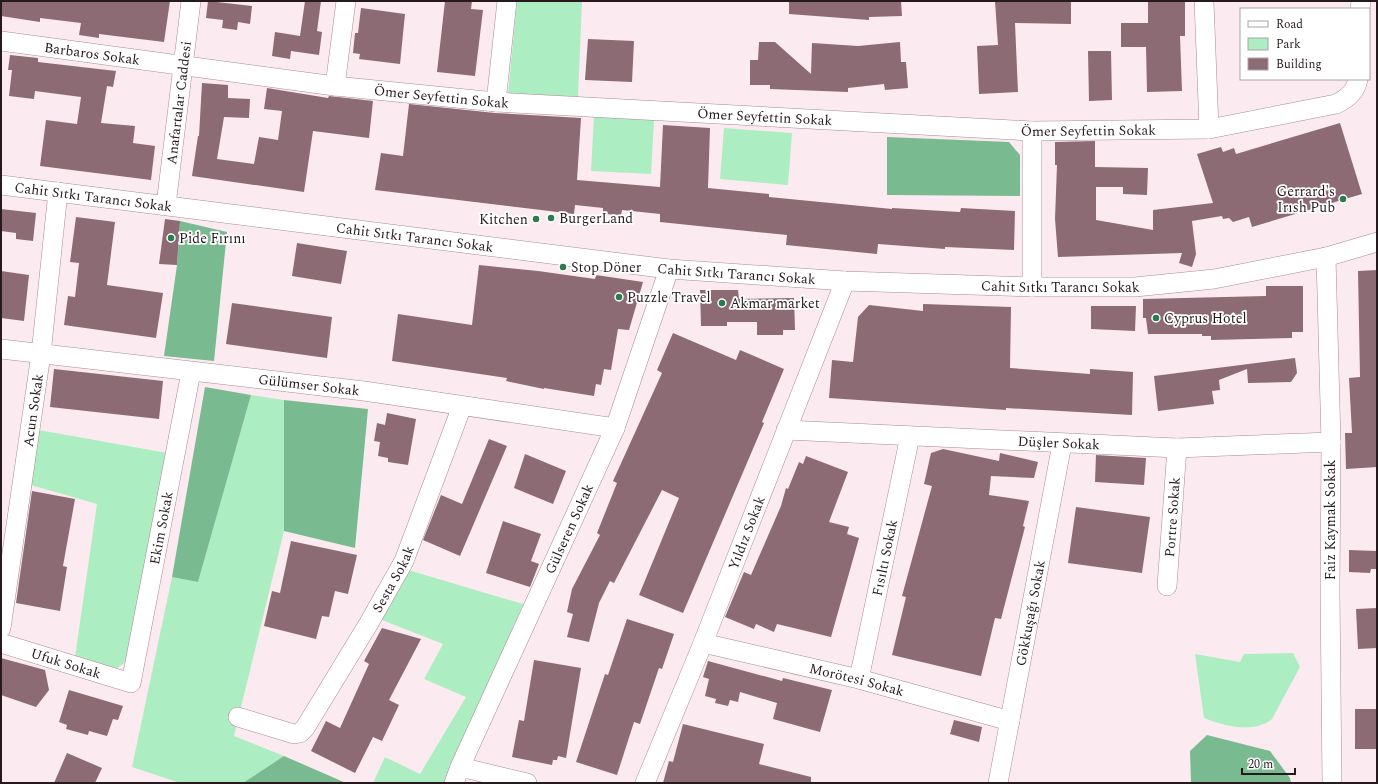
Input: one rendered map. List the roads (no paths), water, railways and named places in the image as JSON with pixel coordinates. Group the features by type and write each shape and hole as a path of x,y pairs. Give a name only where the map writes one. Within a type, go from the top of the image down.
{"street":[{"name":"Anafartalar Caddesi","path":"166,205 191,1"},
{"path":"336,86 346,1"},
{"path":"496,102 507,1"},
{"path":"1204,1 1209,129"},
{"name":"Barbaros Sokak","path":"1,41 183,66"},
{"name":"Ömer Seyfettin Sokak","path":"183,66 336,86 496,102 1032,131 1209,129 1336,104 1346,99 1357,85 1358,80"},
{"path":"1032,131 1032,287"},
{"name":"Cahit Sıtkı Tarancı Sokak","path":"1,185 669,269 845,281 1032,287 1135,287 1214,279 1326,257 1374,242"},
{"name":"Acun Sokak","path":"1,628 41,354 58,192"},
{"name":"Faiz Kaymak Sokak","path":"1326,257 1331,442 1330,592 1332,783"},
{"name":"Gülseren Sokak","path":"457,775 615,428 669,269"},
{"name":"Yıldız Sokak","path":"645,783 703,643 845,281"},
{"name":"Gülümser Sokak","path":"1,349 364,391 615,428"},
{"name":"Ekim Sokak","path":"131,684 191,372"},
{"name":"Sesta Sokak","path":"238,717 294,734 300,733 305,728 369,623 404,561 462,406"},
{"name":"Düşler Sokak","path":"786,430 1062,444 1177,448 1331,442"},
{"name":"Fısıltı Sokak","path":"859,679 910,436"},
{"name":"Gökkuşağı Sokak","path":"998,783 1062,444"},
{"name":"Portre Sokak","path":"1167,586 1177,448"},
{"name":"Ufuk Sokak","path":"1,643 131,684"},
{"name":"Morötesi Sokak","path":"703,643 859,679 1010,721"},
{"path":"457,775 527,783"}],"place":[{"name":"Gerrard's Irısh Pub","path":"1343,199"},
{"name":"BurgerLand","path":"551,218"},
{"name":"Kitchen","path":"536,219"},
{"name":"Pide Fırını","path":"171,238"},
{"name":"Stop Döner","path":"563,267"},
{"name":"Puzzle Travel","path":"619,297"},
{"name":"Akmar market","path":"722,303"},
{"name":"Cyprus Hotel","path":"1156,318"}]}
